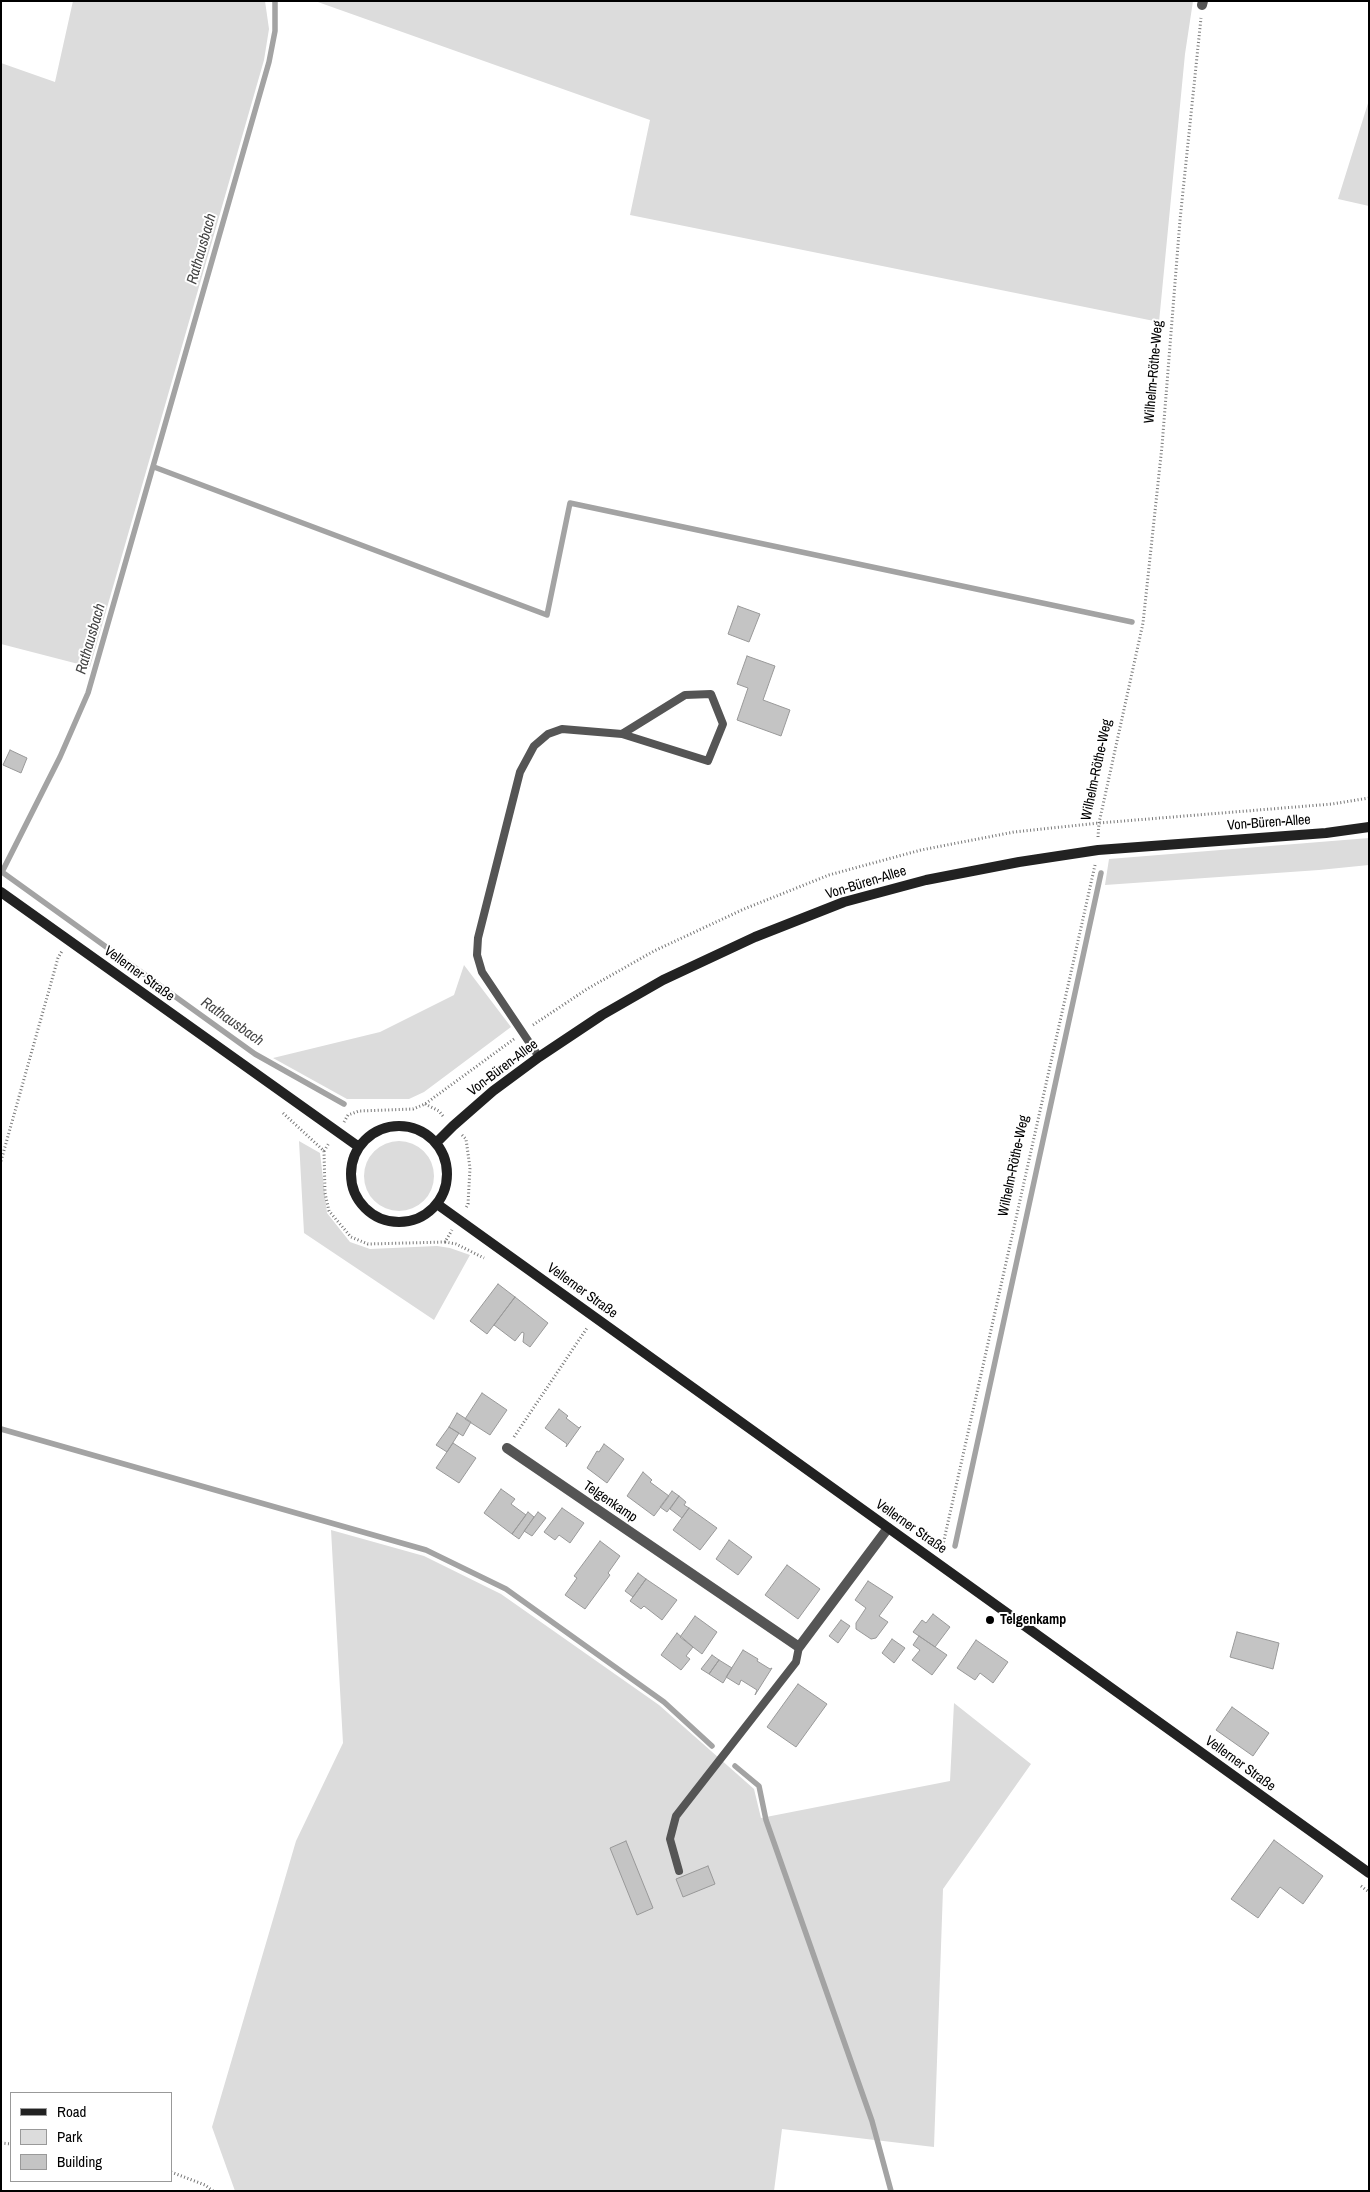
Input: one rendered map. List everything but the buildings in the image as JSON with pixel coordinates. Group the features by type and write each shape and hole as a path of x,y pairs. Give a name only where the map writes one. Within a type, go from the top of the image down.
{"main road":[{"name":"Von-Büren-Allee","path":"436,1143 452,1126 493,1091 539,1056 602,1015 663,980 755,937 844,902 926,880 1019,862 1098,850 1326,833 1369,827"},
{"name":"Vellerner Straße","path":"1,892 359,1147"},
{"path":"396,1126 418,1130 436,1143 444,1157 447,1174 445,1190 437,1204 424,1215 410,1221 393,1222 378,1218 364,1208 355,1194 351,1178 352,1162 359,1147 369,1136 382,1129 396,1126"},
{"name":"Vellerner Straße","path":"437,1204 1369,1873"}],"street":[{"name":"Telgenkamp","path":"506,1448 799,1647"},
{"path":"799,1647 888,1528"}],"lane":[{"path":"539,1056 482,972 477,955 478,938 520,772 534,746 548,734 562,730 622,734 708,762 723,724 711,694 685,694 622,734"},
{"path":"679,1871 670,1839 676,1816 796,1662 799,1647"}],"path":[{"name":"Wilhelm-Röthe-Weg","path":"935,1561 944,1545 1098,850 1099,822 1142,623 1162,446 1181,210 1202,3"},
{"path":"1,1161 58,958 69,940"},
{"path":"324,1151 325,1193 329,1211 351,1237 368,1244 444,1242 468,1204 470,1168 466,1139 439,1111 425,1104 413,1109 359,1110 348,1115"},
{"path":"506,1448 594,1317"},
{"path":"172,2172 205,2185 213,2191"}],"green space":[{"path":"73,1 265,1 269,29 264,60 90,667 1,644 1,63 55,82"},
{"path":"315,1 1193,1 1185,54 1159,322 630,215 650,120"},
{"path":"1369,100 1369,206 1338,199"},
{"path":"1369,838 1369,865 1105,885 1109,859"},
{"path":"464,965 511,1027 424,1092 409,1099 347,1099 273,1058 380,1032 454,995"},
{"path":"299,1141 320,1153 327,1213 350,1242 370,1249 437,1246 470,1255 434,1320 304,1233"},
{"path":"399,1141 412,1144 424,1151 431,1163 434,1176 431,1189 424,1201 412,1208 399,1211 386,1208 374,1201 367,1189 364,1176 367,1163 374,1151 386,1144"},
{"path":"331,1530 424,1556 501,1594 659,1705 754,1789 761,1818 950,1781 954,1703 1031,1764 943,1889 934,2147 782,2129 774,2191 235,2191 212,2127 296,1841 343,1743"}],"waterway":[{"name":"Rathausbach","path":"275,1 275,31 269,62 88,693 60,757 2,872 255,1054 344,1104"},
{"path":"154,467 547,615 570,503 1132,622"},
{"path":"955,1546 1101,873"},
{"path":"1,1429 426,1550 506,1589 664,1702 712,1746"},
{"path":"735,1766 759,1786 766,1820 872,2121 891,2191"}],"place":[{"name":"Telgenkamp","path":"990,1620"}]}
